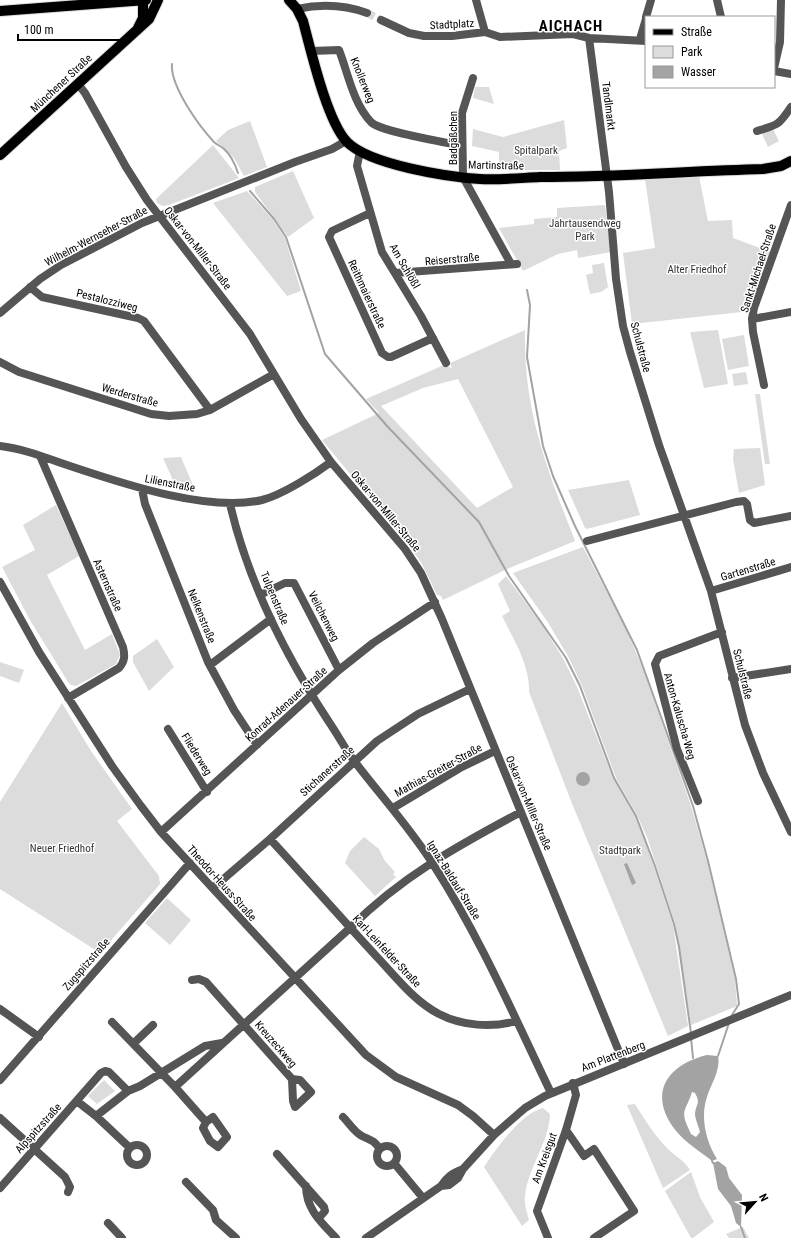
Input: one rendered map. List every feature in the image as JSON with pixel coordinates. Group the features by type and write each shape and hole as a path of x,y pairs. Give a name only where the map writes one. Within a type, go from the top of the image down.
{"main road":[{"path":"138,28 142,18 143,0"},
{"path":"0,11 146,0"},
{"name":"Münchener Straße","path":"0,155 138,28 149,20 158,0"},
{"name":"Martinstraße","path":"289,0 297,9 303,21 331,112 346,141 360,151 391,163 463,177 492,179 607,176 763,169 790,164"}],"street":[{"path":"476,0 484,32"},
{"path":"647,16 651,0"},
{"path":"717,0 720,16"},
{"path":"775,65 780,42 781,0"},
{"path":"297,9 314,6 343,7 367,13"},
{"name":"Stadtplatz","path":"381,20 409,33 424,36 452,36 484,32 500,38 573,34 589,38 643,40"},
{"path":"643,40 645,25"},
{"name":"Tandlmarkt","path":"589,38 607,176"},
{"name":"Knollerweg","path":"311,51 339,50 360,106 373,124 398,132 462,146"},
{"path":"775,70 791,74"},
{"name":"Badgäßchen","path":"463,177 462,113 473,78"},
{"name":"Oskar-von-Miller-Straße","path":"78,84 85,93 134,181 158,216 234,313 307,428 331,462 405,549 421,573 435,602 624,1064"},
{"path":"757,131 776,126 785,118 791,107"},
{"name":"Wilhelm-Wernseher-Straße","path":"0,313 60,264 158,216 332,149 346,141"},
{"name":"Am Schlößl","path":"360,151 357,166 382,252 433,338 446,363"},
{"name":"Schulstraße","path":"607,176 616,279 623,326 643,398 711,591 745,725 758,759 791,832"},
{"name":"Reiserstraße","path":"395,273 404,274 514,264 463,177"},
{"name":"Sankt-Michael-Straße","path":"764,385 752,319 754,308 791,206"},
{"name":"Reithmaierstraße","path":"370,213 332,231 329,237 382,353 388,357 391,357 433,338"},
{"name":"Pestalozziweg","path":"30,288 42,297 138,318 144,321 210,410"},
{"path":"752,319 791,312"},
{"name":"Werderstraße","path":"0,362 19,372 151,414 184,416 210,410 274,374"},
{"name":"Lilienstraße","path":"0,446 40,456 142,489 208,502 230,504 250,502 274,496 320,470 331,462"},
{"name":"Asternstraße","path":"40,456 123,647 125,656 124,662 119,668 68,698"},
{"name":"Nelkenstraße","path":"142,489 145,504 210,665 234,710 257,745"},
{"path":"587,541 744,501 747,504 751,522 791,516"},
{"name":"Tulpenstraße","path":"230,504 236,528 260,595 297,673 311,696"},
{"name":"Gartenstraße","path":"711,591 791,567"},
{"name":"Theodor-Heuss-Straße","path":"0,582 68,698 121,779 162,832 294,978 371,1059 396,1077 458,1105 494,1135"},
{"name":"Veilchenweg","path":"260,595 285,583 294,583 339,670"},
{"name":"Konrad-Adenauer-Straße","path":"162,832 339,670 373,643 435,602"},
{"path":"210,665 271,619"},
{"name":"Anton-Kaluscha-Weg","path":"698,801 677,749 655,664 659,656 722,632"},
{"path":"732,678 791,669"},
{"name":"Stichanerstraße","path":"213,888 270,839 376,741 442,701 470,689"},
{"name":"Ignaz-Baldauf-Straße","path":"311,696 354,761 393,808 432,862 466,918 551,1093"},
{"name":"Fliederweg","path":"168,729 207,792"},
{"name":"Mathias-Greiter-Straße","path":"393,808 460,768 495,751"},
{"path":"175,1087 350,928 375,903 458,845 521,812"},
{"name":"Karl-Leinfelder-Straße","path":"270,839 350,928 421,1003 440,1015 462,1022 485,1025 504,1024 516,1021"},
{"name":"Zugspitzstraße","path":"0,1080 190,863"},
{"name":"Kreuzeckweg","path":"192,980 199,979 206,982 292,1079"},
{"name":"Am Plattenberg","path":"366,1238 440,1186 453,1173 463,1169 494,1135 525,1108 551,1093 791,995"},
{"path":"0,1009 39,1037"},
{"path":"112,1022 134,1043 206,1122"},
{"path":"134,1043 153,1025"},
{"path":"96,1116 128,1091 140,1086 205,1046 223,1043"},
{"name":"Alpspitzstraße","path":"0,1188 104,1071 109,1072 128,1091"},
{"name":"Am Kreisgut","path":"548,1238 537,1211 566,1130 576,1095 573,1083"},
{"name":"Alpspitzstraße","path":"78,1102 96,1116 130,1148"},
{"path":"343,1117 357,1132 373,1140 380,1149"},
{"path":"0,1118 65,1177 70,1187 68,1192"},
{"path":"566,1130 584,1156 594,1150 634,1211 594,1238"},
{"path":"386,1146 393,1148 396,1154 394,1163 388,1166 380,1163 377,1158 380,1149 386,1146"},
{"path":"278,1154 306,1186 306,1198 311,1210 336,1238"},
{"path":"394,1163 423,1198"},
{"path":"186,1182 213,1210 216,1220 235,1238"},
{"path":"108,1224 122,1238"}],"green space":[{"path":"475,87 489,87 494,104 473,98"},
{"name":"Spitalpark","path":"564,120 567,148 559,151 560,170 499,170 499,152 472,146 473,129 503,137"},
{"path":"250,121 267,167 244,176 234,158 216,141 228,130"},
{"path":"773,129 779,141 768,147 762,134"},
{"path":"213,145 239,178 169,205 163,206 157,203 156,199"},
{"path":"293,171 314,218 288,237 255,192 255,187"},
{"name":"Alter Friedhof","path":"699,176 708,221 732,220 733,238 771,252 751,311 632,324 623,253 655,248 645,179"},
{"path":"247,191 273,220 285,238 301,291 287,296 213,203"},
{"name":"Jahrtausendweg Park","path":"605,205 611,252 578,258 577,250 558,254 523,271 499,228 534,224 534,219 557,217 557,208"},
{"path":"604,263 608,287 601,292 590,294 586,275 593,273 592,265"},
{"path":"525,330 525,359 528,386 539,438 555,489 575,541 507,569 443,600 441,596 437,595 421,562 395,528 322,440 379,413 366,399 444,365 452,368 450,363","holes":["458,379 513,487 477,508 381,406 423,388"]},
{"path":"718,330 728,384 704,388 690,332"},
{"path":"744,335 749,366 728,370 722,339"},
{"path":"746,372 748,384 734,386 732,374"},
{"path":"755,394 760,394 770,464 765,464"},
{"path":"760,448 765,485 739,493 733,459 734,449"},
{"path":"181,457 195,490 176,487 163,458"},
{"path":"629,480 640,515 587,529 585,528 568,490"},
{"path":"56,505 79,556 47,575 85,650 112,634 120,655 116,664 76,686 71,685 68,682 30,620 2,567 35,550 23,525"},
{"path":"583,547 626,629 643,669 691,806 707,861 735,979 737,1006 691,1025 675,923 647,837 637,815 616,778 582,686 568,656 547,621 513,573"},
{"name":"Stadtpark","path":"506,576 543,626 564,660 577,687 613,778 635,816 645,839 673,925 688,1026 668,1036 571,801 529,692 529,682 524,662 502,616 510,611 498,584"},
{"path":"157,639 174,667 149,691 133,662 133,656"},
{"path":"0,662 24,670 19,683 0,676"},
{"name":"Neuer Friedhof","path":"62,703 91,751 132,809 117,821 159,876 160,884 100,953 0,889 0,802"},
{"path":"364,837 379,849 385,861 395,872 393,874 396,877 375,896 345,863 350,851"},
{"path":"167,898 191,920 170,945 145,923"},
{"path":"104,1080 115,1091 97,1104 88,1096"},
{"path":"635,1104 658,1138 690,1170 663,1188 627,1105"},
{"path":"543,1108 550,1114 549,1125 527,1185 525,1202 529,1220 522,1226 484,1167 502,1142 518,1124 535,1111"},
{"path":"691,1172 700,1197 714,1222 693,1238 691,1238 665,1191"},
{"path":"743,1227 749,1238 729,1238 726,1234"}],"water":[{"path":"580,772 586,772 590,776 590,782 586,786 580,786 576,782 576,776"},
{"path":"627,863 636,883 632,885 624,864"},
{"path":"707,1055 718,1056 719,1061 717,1072 707,1097 704,1113 707,1137 717,1159 712,1161 680,1136 668,1119 663,1106 662,1094 665,1084 671,1074 680,1066","holes":["692,1092 695,1093 698,1102 695,1116 700,1132 696,1137 691,1134 684,1116 685,1108"]},
{"path":"718,1161 726,1167 729,1178 742,1195 741,1227 736,1223 731,1206 718,1189 713,1163"}],"waterway":[{"path":"172,64 173,73 180,94 208,135 229,154 238,173"},
{"path":"250,191 274,219 286,237 325,354 387,426 479,522 509,576 566,658 580,686 614,778 636,816 655,866 674,924 679,947 691,1033"},
{"path":"527,290 530,305 527,357 543,446 553,476 575,526 637,650 693,806 708,861 736,979 739,1004 732,1015"},
{"path":"718,1056 729,1023"},
{"path":"691,1038 693,1058"},
{"path":"741,1227 745,1238"}],"tunnel":[{"path":"367,13 381,20"}],"district":[{"name":"AICHACH","path":"571,26"}]}
